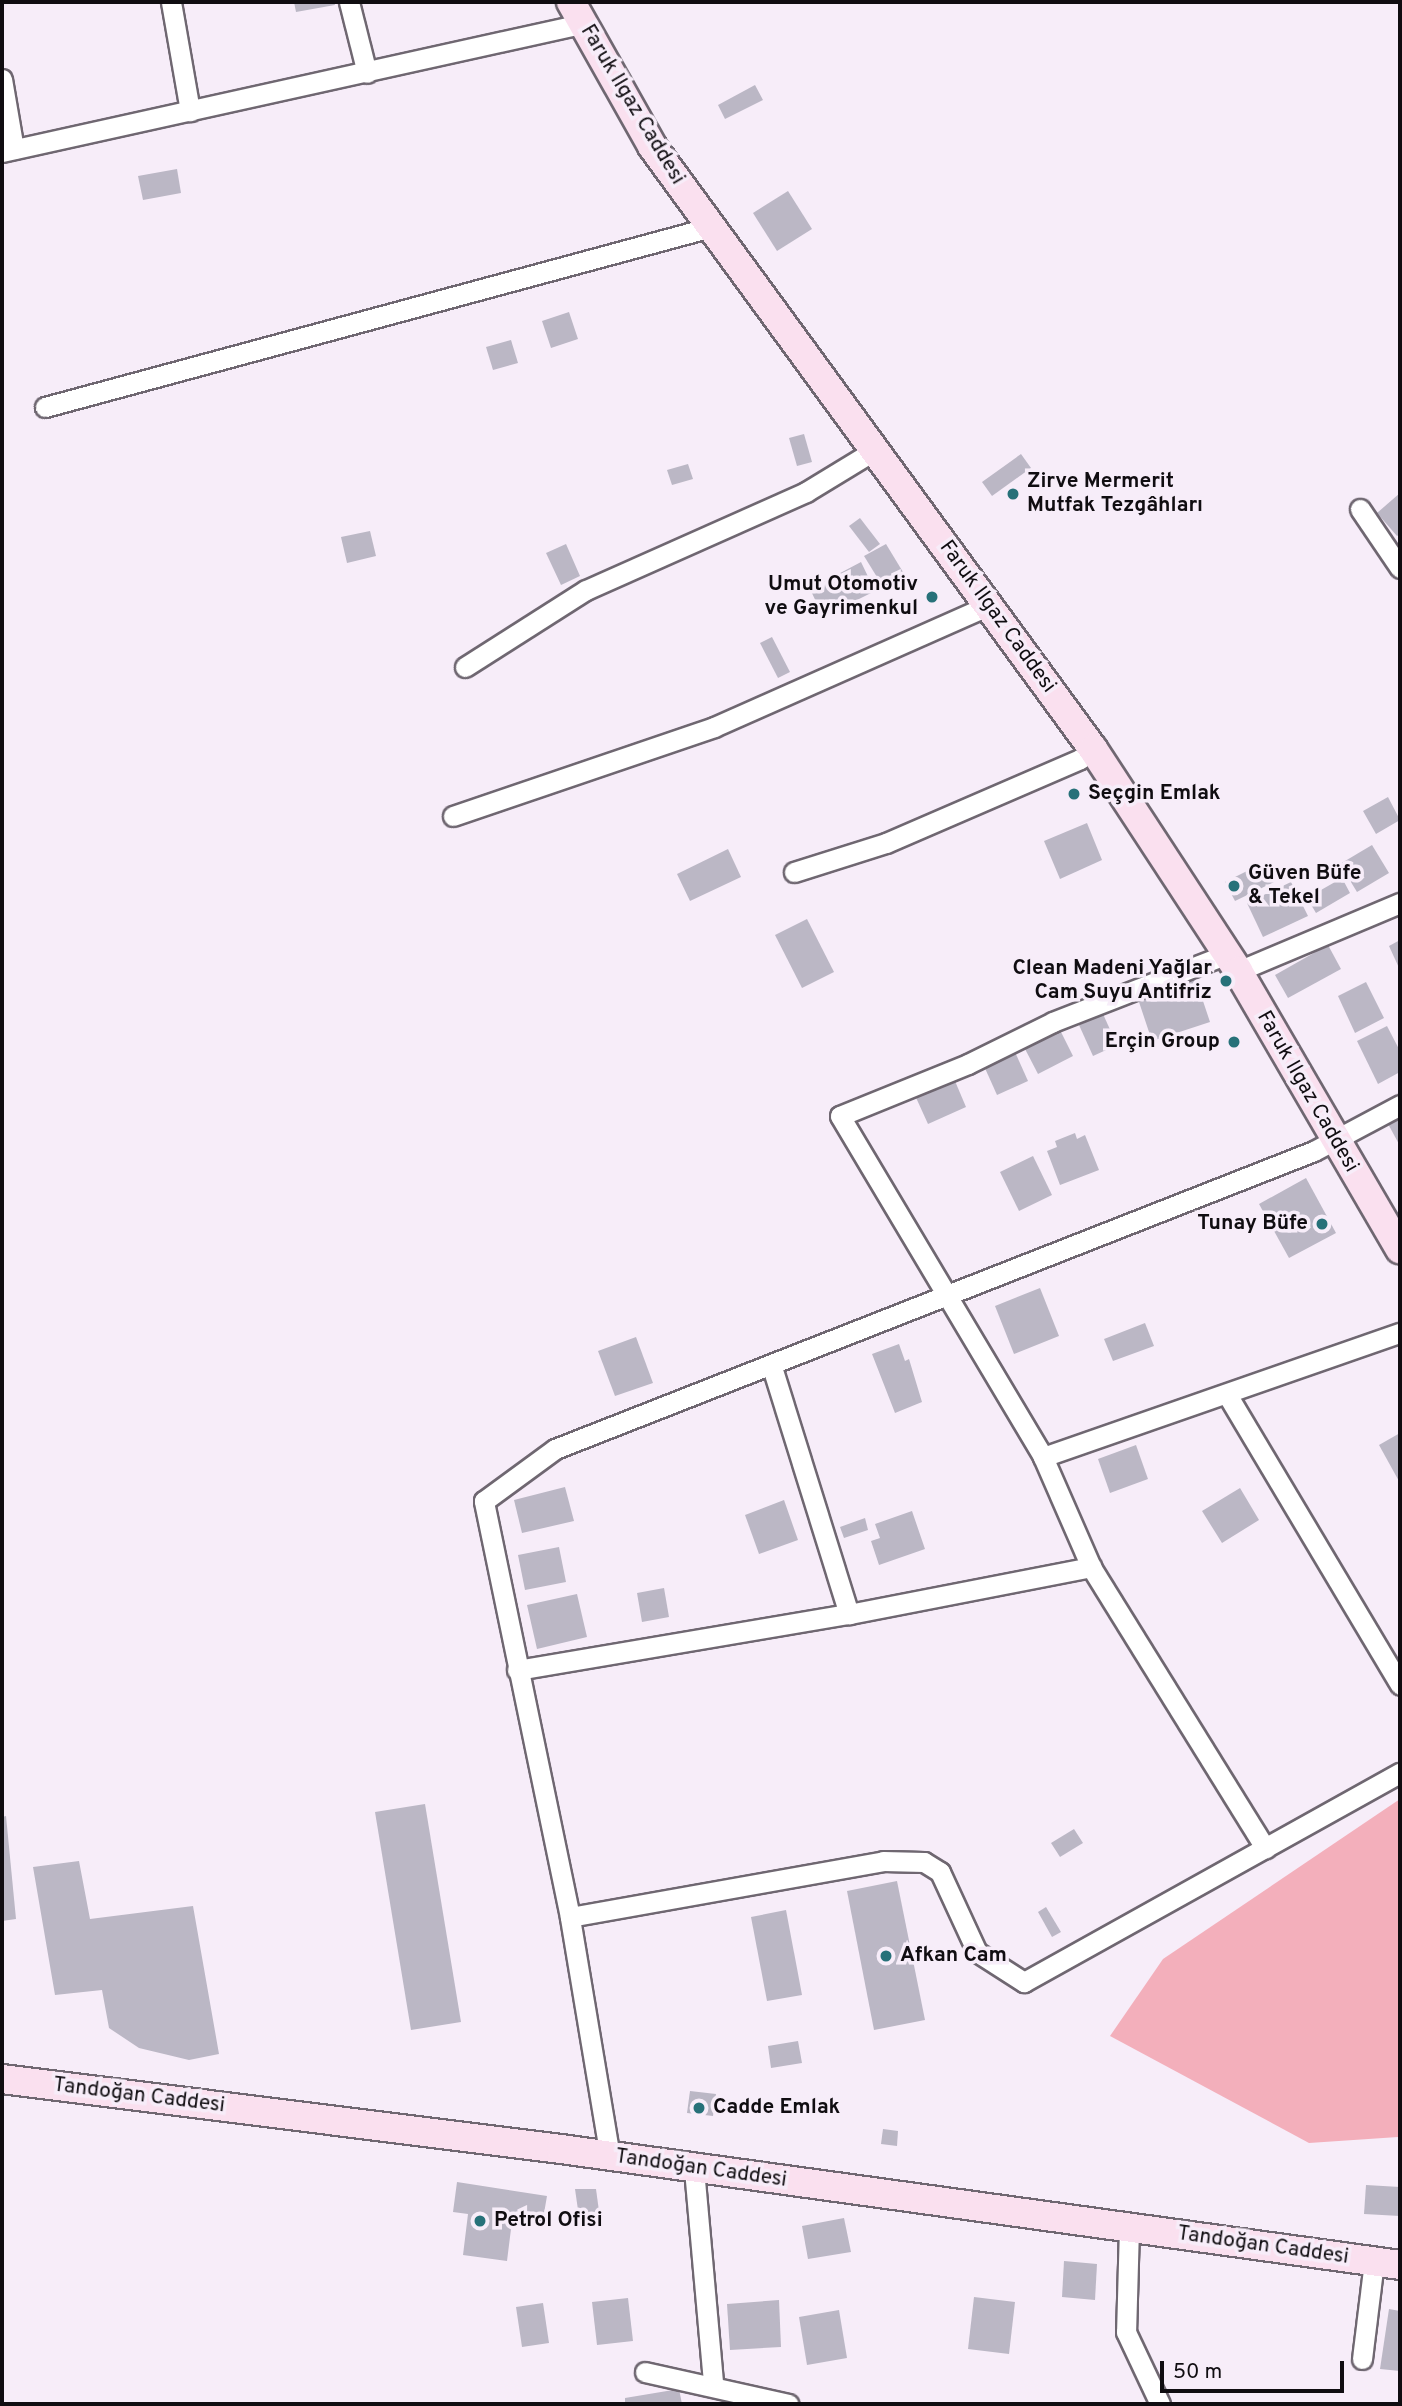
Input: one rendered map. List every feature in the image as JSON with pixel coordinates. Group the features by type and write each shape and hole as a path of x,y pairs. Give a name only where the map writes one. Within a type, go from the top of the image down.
{"street":[{"path":"171,2 190,111"},
{"path":"349,2 367,73"},
{"path":"2,79 8,150 367,73 576,13"},
{"name":"Faruk Ilgaz Caddesi","path":"576,13 652,146 1093,749 1233,963 1400,1249"},
{"path":"45,407 711,227"},
{"path":"465,667 586,590 806,492 875,450"},
{"path":"1360,509 1400,568"},
{"path":"453,816 714,727 989,604"},
{"path":"794,872 886,843 1080,759 1093,749"},
{"path":"1265,1848 1091,1567 1043,1457 943,1294 840,1116 968,1064 1053,1022 1233,963 1400,902"},
{"path":"610,2157 570,1917 484,1501 555,1449 772,1367 943,1294 1336,1142 1400,1105"},
{"path":"1043,1457 1228,1396 1400,1333"},
{"path":"772,1367 849,1614"},
{"path":"1228,1396 1400,1685"},
{"path":"517,1670 849,1614 1091,1567"},
{"path":"570,1917 883,1861 924,1863 940,1872 977,1952 1024,1982 1400,1773"},
{"name":"Tandoğan Caddesi","path":"2,2079 610,2157 1387,2263"},
{"path":"694,2169 713,2384"},
{"path":"1129,2227 1126,2332 1160,2404"},
{"path":"1362,2358 1387,2263"},
{"path":"645,2372 713,2384 788,2404"}],"shaded area":[{"path":"1400,1799 1398,2137 1309,2143 1110,2036 1163,1959"}],"building":[{"path":"294,2 334,2 335,5 296,12"},
{"path":"755,85 763,100 725,119 718,105"},
{"path":"177,169 181,193 143,200 138,176"},
{"path":"788,191 812,229 777,251 753,213"},
{"path":"569,312 578,339 551,348 542,321"},
{"path":"511,340 518,363 493,370 486,347"},
{"path":"804,434 812,462 797,466 789,438"},
{"path":"1021,454 1031,468 992,496 982,482"},
{"path":"688,464 693,479 672,485 667,470"},
{"path":"1400,493 1400,534 1397,536 1377,513"},
{"path":"860,518 880,544 869,552 849,526"},
{"path":"370,531 376,556 347,563 341,537"},
{"path":"566,544 580,576 561,585 546,553"},
{"path":"886,544 906,577 885,590 864,556"},
{"path":"861,562 875,591 845,606 841,599 820,610 810,589"},
{"path":"772,637 790,672 778,678 760,643"},
{"path":"1388,797 1400,820 1376,834 1363,811"},
{"path":"1087,823 1102,860 1060,879 1044,841"},
{"path":"1372,845 1389,873 1357,892 1340,864"},
{"path":"728,849 741,877 690,901 677,874"},
{"path":"1267,861 1276,881 1235,901 1225,882"},
{"path":"1342,878 1350,893 1316,913 1307,898"},
{"path":"1291,882 1308,916 1263,937 1247,903"},
{"path":"807,919 834,972 802,988 775,935"},
{"path":"1400,940 1400,970 1389,946"},
{"path":"1328,945 1341,969 1288,998 1275,975"},
{"path":"1195,977 1210,1022 1152,1041 1137,996"},
{"path":"1366,982 1384,1018 1355,1033 1338,996"},
{"path":"1103,1014 1117,1045 1093,1056 1079,1025"},
{"path":"1387,1026 1400,1051 1400,1072 1378,1084 1357,1041"},
{"path":"1059,1028 1073,1056 1038,1074 1024,1047"},
{"path":"1015,1052 1028,1081 997,1095 984,1066"},
{"path":"952,1074 966,1107 928,1124 913,1091"},
{"path":"1400,1115 1400,1146 1387,1122"},
{"path":"1075,1133 1077,1139 1085,1135 1099,1170 1060,1185 1047,1151 1057,1147 1055,1141"},
{"path":"1033,1156 1052,1195 1019,1211 1000,1172"},
{"path":"1306,1178 1336,1233 1289,1258 1259,1204"},
{"path":"1040,1288 1059,1336 1014,1354 995,1306"},
{"path":"1145,1323 1154,1346 1113,1361 1104,1339"},
{"path":"636,1337 653,1383 615,1396 598,1351"},
{"path":"899,1344 905,1361 909,1359 922,1402 895,1413 872,1354"},
{"path":"1400,1433 1400,1483 1379,1445"},
{"path":"1136,1445 1148,1479 1110,1493 1098,1459"},
{"path":"565,1487 574,1521 522,1533 514,1500"},
{"path":"1240,1488 1259,1520 1222,1543 1202,1511"},
{"path":"784,1500 798,1540 759,1554 745,1515"},
{"path":"912,1511 925,1549 879,1565 871,1541 880,1538 875,1524"},
{"path":"865,1518 868,1530 844,1538 840,1527"},
{"path":"559,1547 566,1582 525,1590 518,1555"},
{"path":"664,1588 669,1617 642,1622 637,1593"},
{"path":"577,1594 587,1637 537,1649 527,1605"},
{"path":"425,1804 461,2022 411,2030 375,1812"},
{"path":"6,1816 16,1919 2,1921 2,1817"},
{"path":"1074,1829 1083,1843 1060,1857 1051,1843"},
{"path":"79,1861 90,1919 193,1906 219,2054 189,2060 139,2048 109,2028 102,1990 55,1995 33,1867"},
{"name":"Afkan Cam","path":"897,1881 925,2020 874,2030 847,1891"},
{"path":"1046,1907 1061,1932 1052,1937 1038,1912"},
{"path":"786,1910 802,1995 767,2001 751,1917"},
{"path":"798,2041 802,2063 771,2068 768,2046"},
{"path":"690,2091 716,2094 713,2116 687,2113"},
{"path":"883,2129 898,2131 897,2146 881,2144"},
{"path":"457,2182 547,2196 542,2225 512,2221 507,2261 463,2255 468,2214 453,2212"},
{"path":"1366,2185 1400,2187 1400,2216 1364,2214"},
{"path":"575,2189 596,2189 601,2226 580,2224"},
{"path":"844,2218 851,2252 808,2259 802,2226"},
{"path":"1064,2261 1097,2264 1095,2300 1062,2297"},
{"path":"974,2297 1015,2302 1009,2354 968,2349"},
{"path":"628,2298 633,2341 597,2345 592,2302"},
{"path":"779,2300 781,2347 730,2350 727,2304"},
{"path":"543,2303 549,2343 522,2347 516,2307"},
{"path":"1389,2309 1400,2311 1400,2371 1380,2369"},
{"path":"839,2310 847,2358 807,2365 799,2317"},
{"path":"679,2389 682,2404 625,2404 625,2398"}],"place":[{"name":"Zirve Mermerit Mutfak Tezgâhları","path":"1013,494"},
{"name":"Umut Otomotiv ve Gayrimenkul","path":"932,597"},
{"name":"Seçgin Emlak","path":"1074,794"},
{"name":"Güven Büfe & Tekel","path":"1234,886"},
{"name":"Clean Madeni Yağlar Cam Suyu Antifriz","path":"1226,981"},
{"name":"Erçin Group","path":"1234,1042"},
{"name":"Tunay Büfe","path":"1322,1224"},
{"name":"Afkan Cam","path":"886,1956"},
{"name":"Cadde Emlak","path":"699,2108"},
{"name":"Petrol Ofisi","path":"480,2221"}]}
